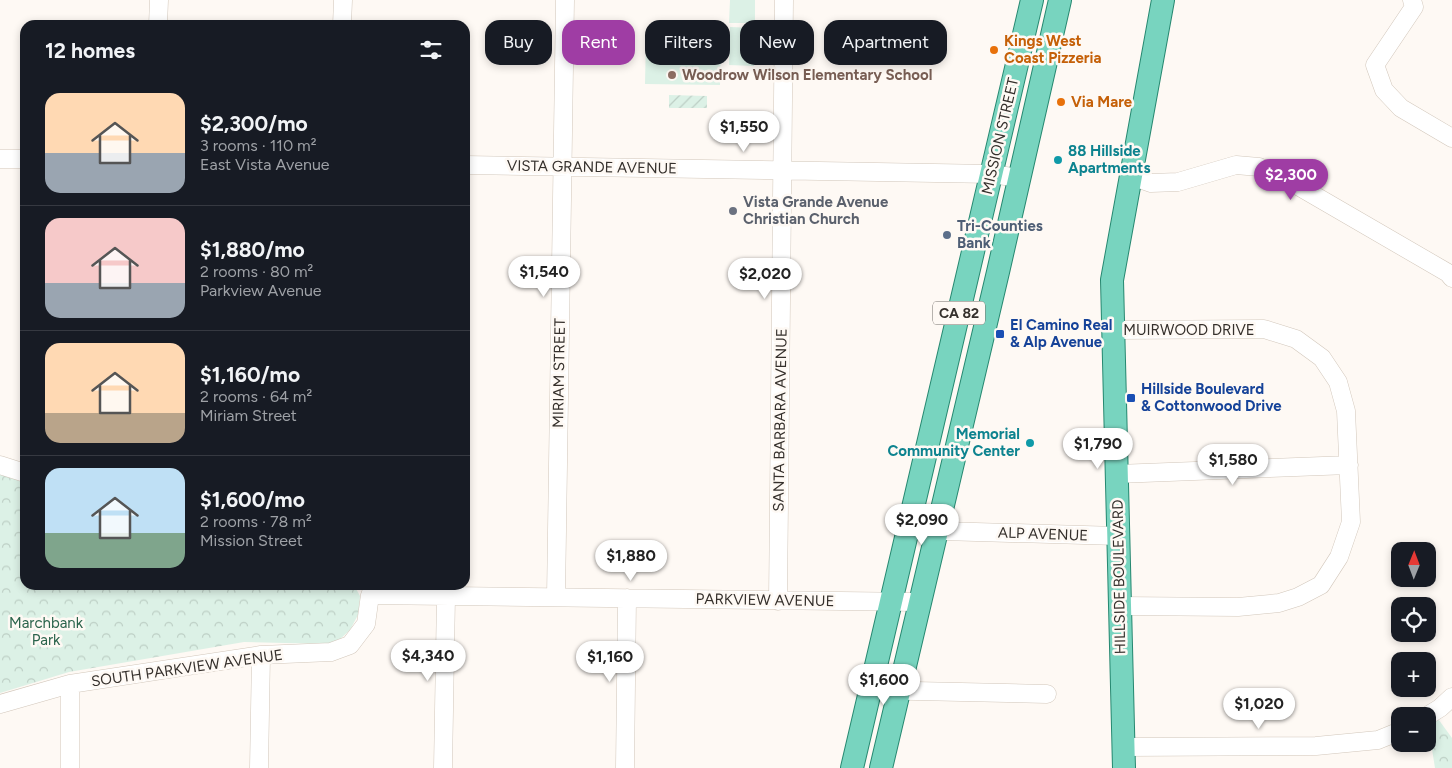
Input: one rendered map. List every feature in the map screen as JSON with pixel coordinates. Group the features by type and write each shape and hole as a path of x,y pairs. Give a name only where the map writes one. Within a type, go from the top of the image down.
{"main road":[{"name":"MISSION STREET","path":"852,768 1032,0"},
{"name":"MISSION STREET","path":"881,768 1060,0"},
{"name":"HILLSIDE BOULEVARD","path":"1123,758 1112,280 1163,0"}],"street":[{"path":"158,20 159,0"},
{"path":"342,20 343,0"},
{"name":"MIRIAM STREET","path":"556,597 566,0"},
{"name":"SANTA BARBARA AVENUE","path":"778,600 784,0"},
{"path":"1416,2 1375,65 1384,90 1401,108 1452,138"},
{"path":"0,159 20,159"},
{"name":"VISTA GRANDE AVENUE","path":"470,165 992,174 1019,178"},
{"path":"1131,176 1151,183 1178,182 1236,166 1259,166 1286,179 1448,273 1452,278"},
{"name":"MUIRWOOD DRIVE","path":"1114,330 1264,329 1296,339 1322,358 1338,382 1346,411 1351,522 1339,557 1322,585 1298,597 1279,603 1238,606 1120,606"},
{"path":"0,465 20,471"},
{"path":"1117,474 1349,465"},
{"name":"ALP AVENUE","path":"908,530 1118,536"},
{"name":"PARKVIEW AVENUE","path":"367,590 446,596 920,602"},
{"name":"SOUTH PARKVIEW AVENUE","path":"0,704 70,684 261,655 331,652 350,644 366,624 367,590"},
{"path":"443,768 446,596"},
{"path":"625,768 627,598"},
{"path":"259,768 261,655"},
{"path":"70,684 70,768"},
{"path":"870,690 1047,694"},
{"path":"1436,710 1452,696"},
{"path":"1123,758 1316,746 1378,740 1391,735"}],"green space":[{"path":"730,0 755,0 755,20 740,20 740,23 730,23"},
{"path":"730,27 740,27 740,65 754,66 729,65"},
{"path":"645,65 720,65 720,85 645,84"},
{"path":"669,95 707,96 707,108 669,108"},
{"name":"Marchbank Park","path":"0,472 20,479 20,590 357,590 360,596 359,613 350,630 339,640 328,644 244,642 69,672 0,693"},
{"path":"1436,716 1452,738 1452,768 1435,768 1432,752 1436,752"}],"place":[{"name":"Kings West Coast Pizzeria","path":"994,50"},
{"name":"Woodrow Wilson Elementary School","path":"672,75"},
{"name":"Via Mare","path":"1061,102"},
{"name":"88 Hillside Apartments","path":"1058,160"},
{"name":"Vista Grande Avenue Christian Church","path":"733,211"},
{"name":"Tri-Counties Bank","path":"947,235"},
{"name":"El Camino Real & Alp Avenue","path":"1000,334"},
{"name":"Hillside Boulevard & Cottonwood Drive","path":"1131,398"},
{"name":"Memorial Community Center","path":"1030,443"}]}
